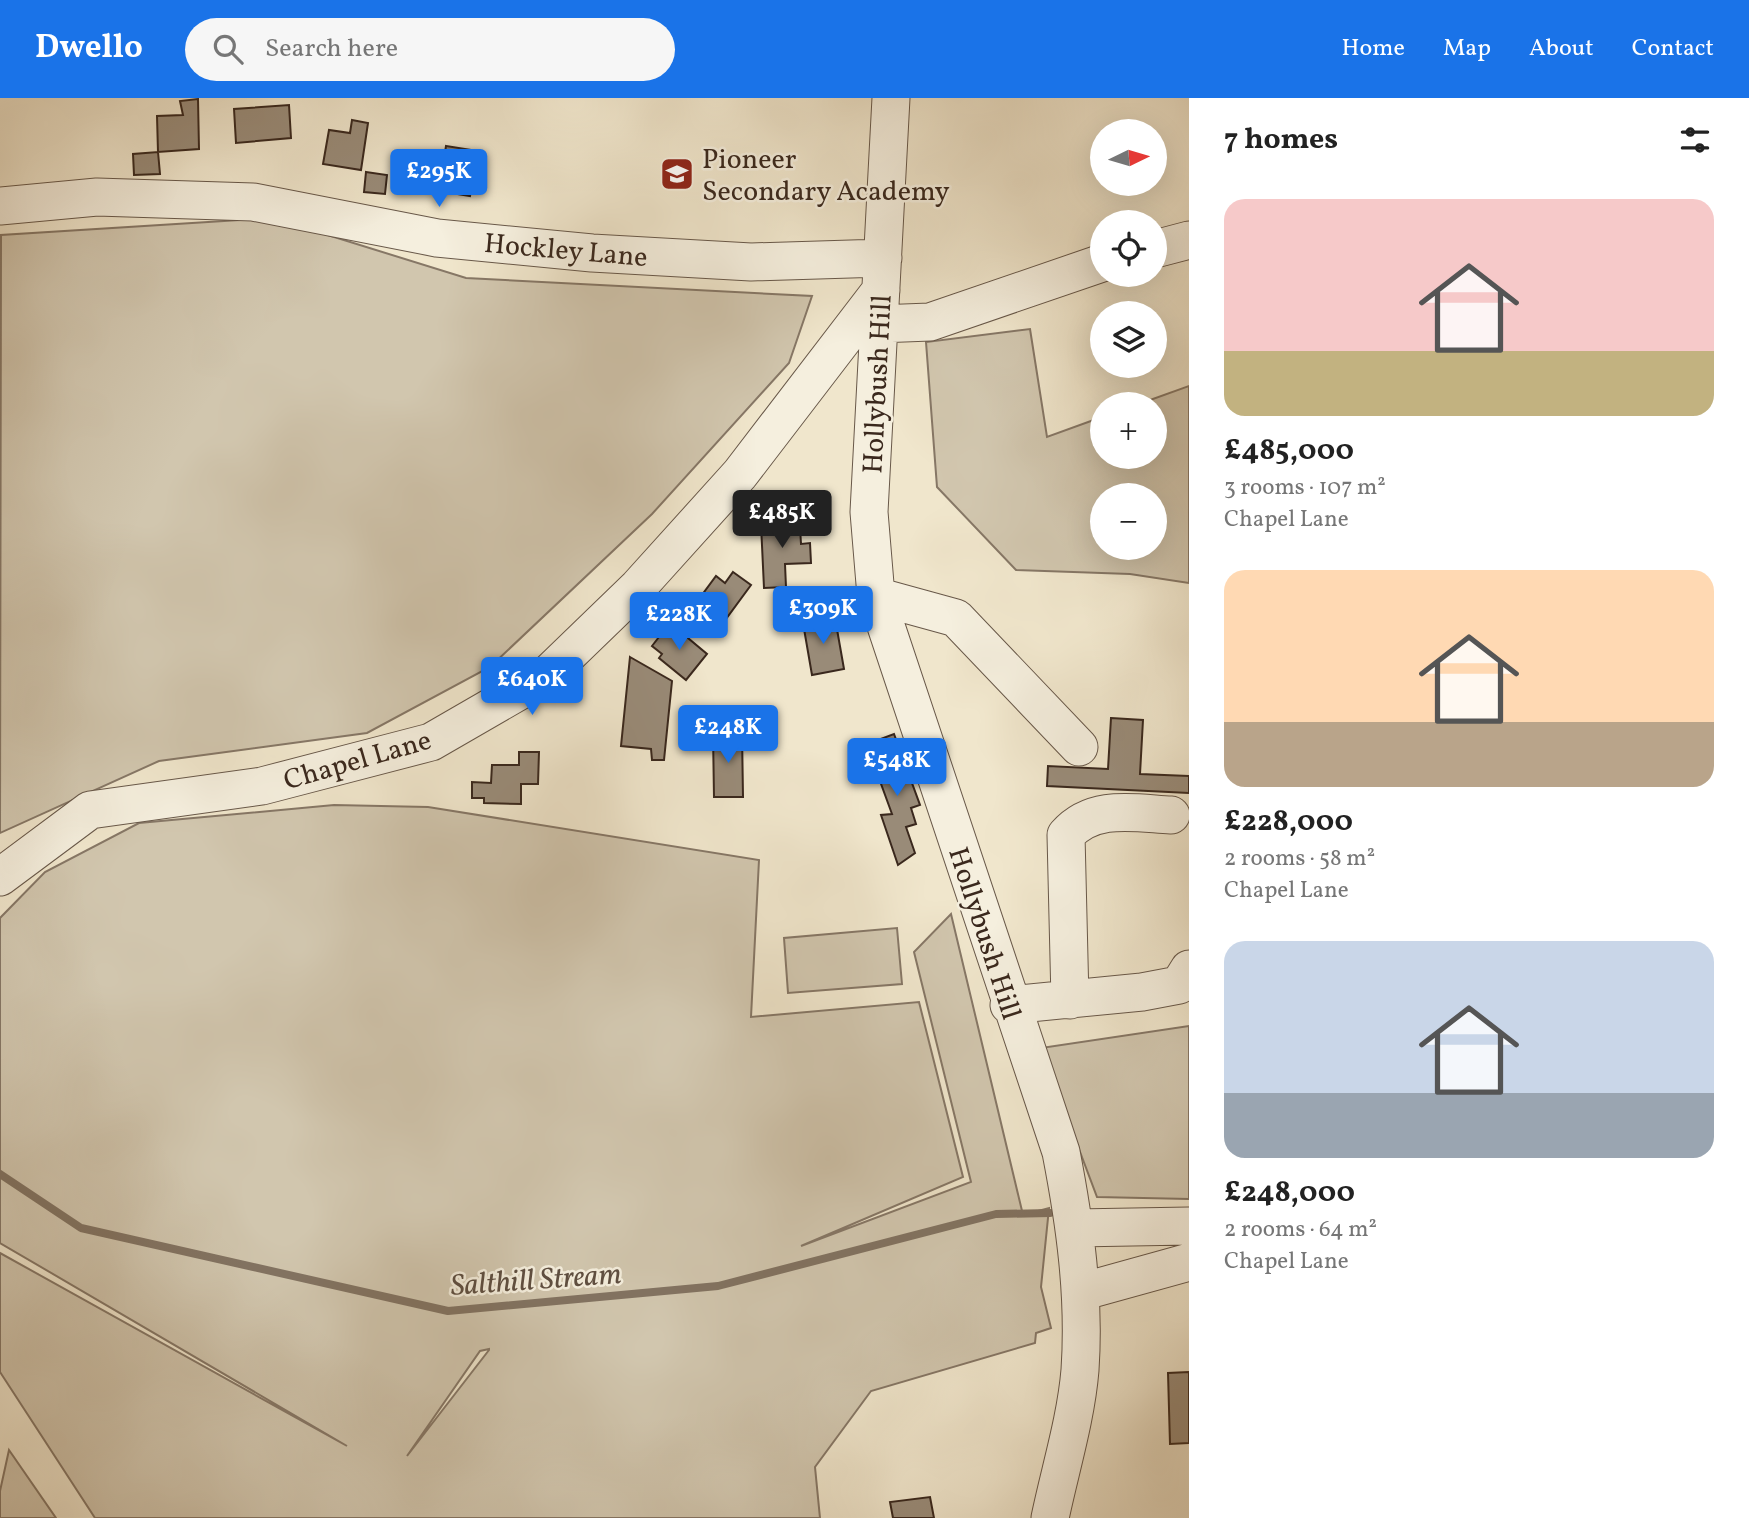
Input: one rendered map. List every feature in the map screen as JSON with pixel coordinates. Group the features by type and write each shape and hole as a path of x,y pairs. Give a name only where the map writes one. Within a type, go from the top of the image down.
{"street":[{"name":"Hollybush Hill","path":"891,98 869,512 876,596 1009,1005 1061,1152 1076,1228 1081,1292 1080,1372 1051,1518"},
{"name":"Hockley Lane","path":"0,206 97,197 253,202 436,237 592,253 751,262 881,290 930,322 1090,267"},
{"path":"1167,246 1189,240"},
{"name":"Chapel Lane","path":"0,877 90,810 262,786 431,742 547,675 638,587 740,474 881,290"},
{"path":"876,596 956,618 1079,747"},
{"path":"1070,1000 1066,835 1078,821 1093,815 1120,812 1171,815"},
{"path":"1009,1005 1070,1000 1180,985 1189,969"},
{"path":"1076,1228 1189,1226"},
{"path":"1081,1292 1189,1262"}],"shaded area":[{"path":"273,218 466,278 812,296 789,363 652,514 490,667 367,733 159,761 0,833 1,235"},
{"path":"1030,329 1047,437 1090,421 1090,469 1167,469 1167,394 1189,386 1189,583 1130,574 1016,570 937,487 926,342"},
{"path":"334,805 428,807 759,860 751,1017 919,1002 963,1177 801,1246 971,1182 914,952 951,914 1023,1215 1049,1208 1041,1287 1051,1328 1036,1333 1035,1343 871,1391 815,1467 820,1518 95,1518 0,1372 0,1253 347,1446 0,1243 0,918 45,872 139,823","holes":["489,1350 407,1456 480,1351"]},
{"path":"897,928 902,984 788,993 784,938"},
{"path":"1189,1026 1189,1199 1097,1197 1041,1048"},
{"path":"9,1450 56,1518 0,1518 0,1491"}],"building":[{"path":"198,99 199,149 158,152 157,116 183,115 180,101"},
{"path":"289,105 291,138 236,143 234,109"},
{"path":"352,120 368,123 361,170 323,164 329,130 350,133"},
{"path":"446,146 478,151 470,196 439,191"},
{"path":"158,152 160,174 134,175 133,154"},
{"path":"366,172 387,175 385,194 364,192"},
{"path":"790,516 790,527 800,527 801,544 810,543 811,563 785,564 786,587 764,588 761,524 772,524 771,517"},
{"path":"733,572 751,585 723,623 696,603 716,576 725,583"},
{"path":"835,618 844,669 812,675 803,623"},
{"path":"670,623 707,654 686,680 659,658 662,654 652,646"},
{"path":"630,657 672,681 664,760 652,760 651,749 621,746"},
{"path":"1111,718 1143,720 1140,774 1189,776 1189,793 1047,786 1048,766 1108,769"},
{"path":"713,733 742,733 743,797 714,797"},
{"path":"894,734 920,805 911,808 916,824 906,827 915,853 898,865 881,815 892,814 876,770 885,767 875,741"},
{"path":"519,752 539,752 538,784 521,784 521,804 484,803 484,798 472,798 472,782 491,783 492,765 519,765"},
{"path":"1189,1372 1189,1443 1170,1444 1168,1373"},
{"path":"930,1497 934,1518 893,1518 890,1502"}],"waterway":[{"name":"Salthill Stream","path":"0,1174 81,1228 448,1311 718,1286 996,1214 1050,1213"}],"place":[{"name":"Pioneer Secondary Academy","path":"677,174"}]}
